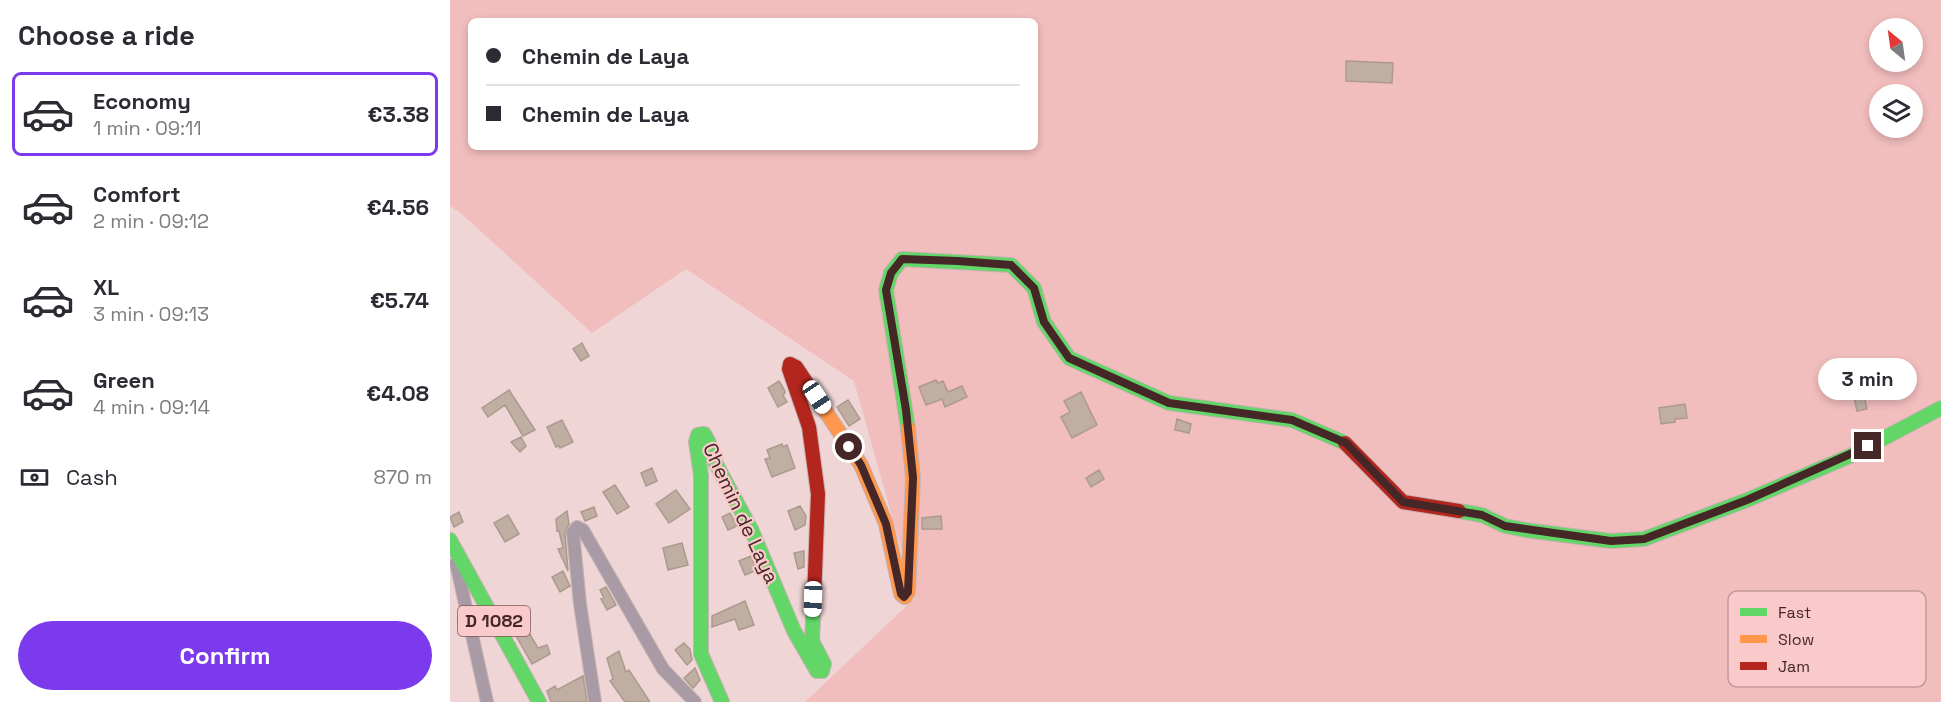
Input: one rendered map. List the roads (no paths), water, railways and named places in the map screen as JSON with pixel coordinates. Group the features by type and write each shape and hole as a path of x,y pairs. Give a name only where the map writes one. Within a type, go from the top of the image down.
{"street":[{"name":"Chemin de Laya","path":"722,702 701,654 701,475 696,442 698,435 704,434 709,443 708,449 765,556 785,612 806,656 817,671 822,671 824,664 812,641 818,494 809,427 789,369 790,364 794,364 861,465 886,524 901,594 904,597 908,592 913,478 906,410 886,290 891,273 902,259 1011,265 1034,288 1044,322 1069,358 1169,403 1292,420 1346,443 1403,502 1482,515 1505,526 1525,530 1611,541 1644,539 1747,500 1850,456 1941,408"},
{"path":"596,702 580,604 573,534 577,527 583,530 663,669 695,702"},
{"path":"450,541 487,702"},
{"name":"D 1082","path":"450,541 539,702"}]}
